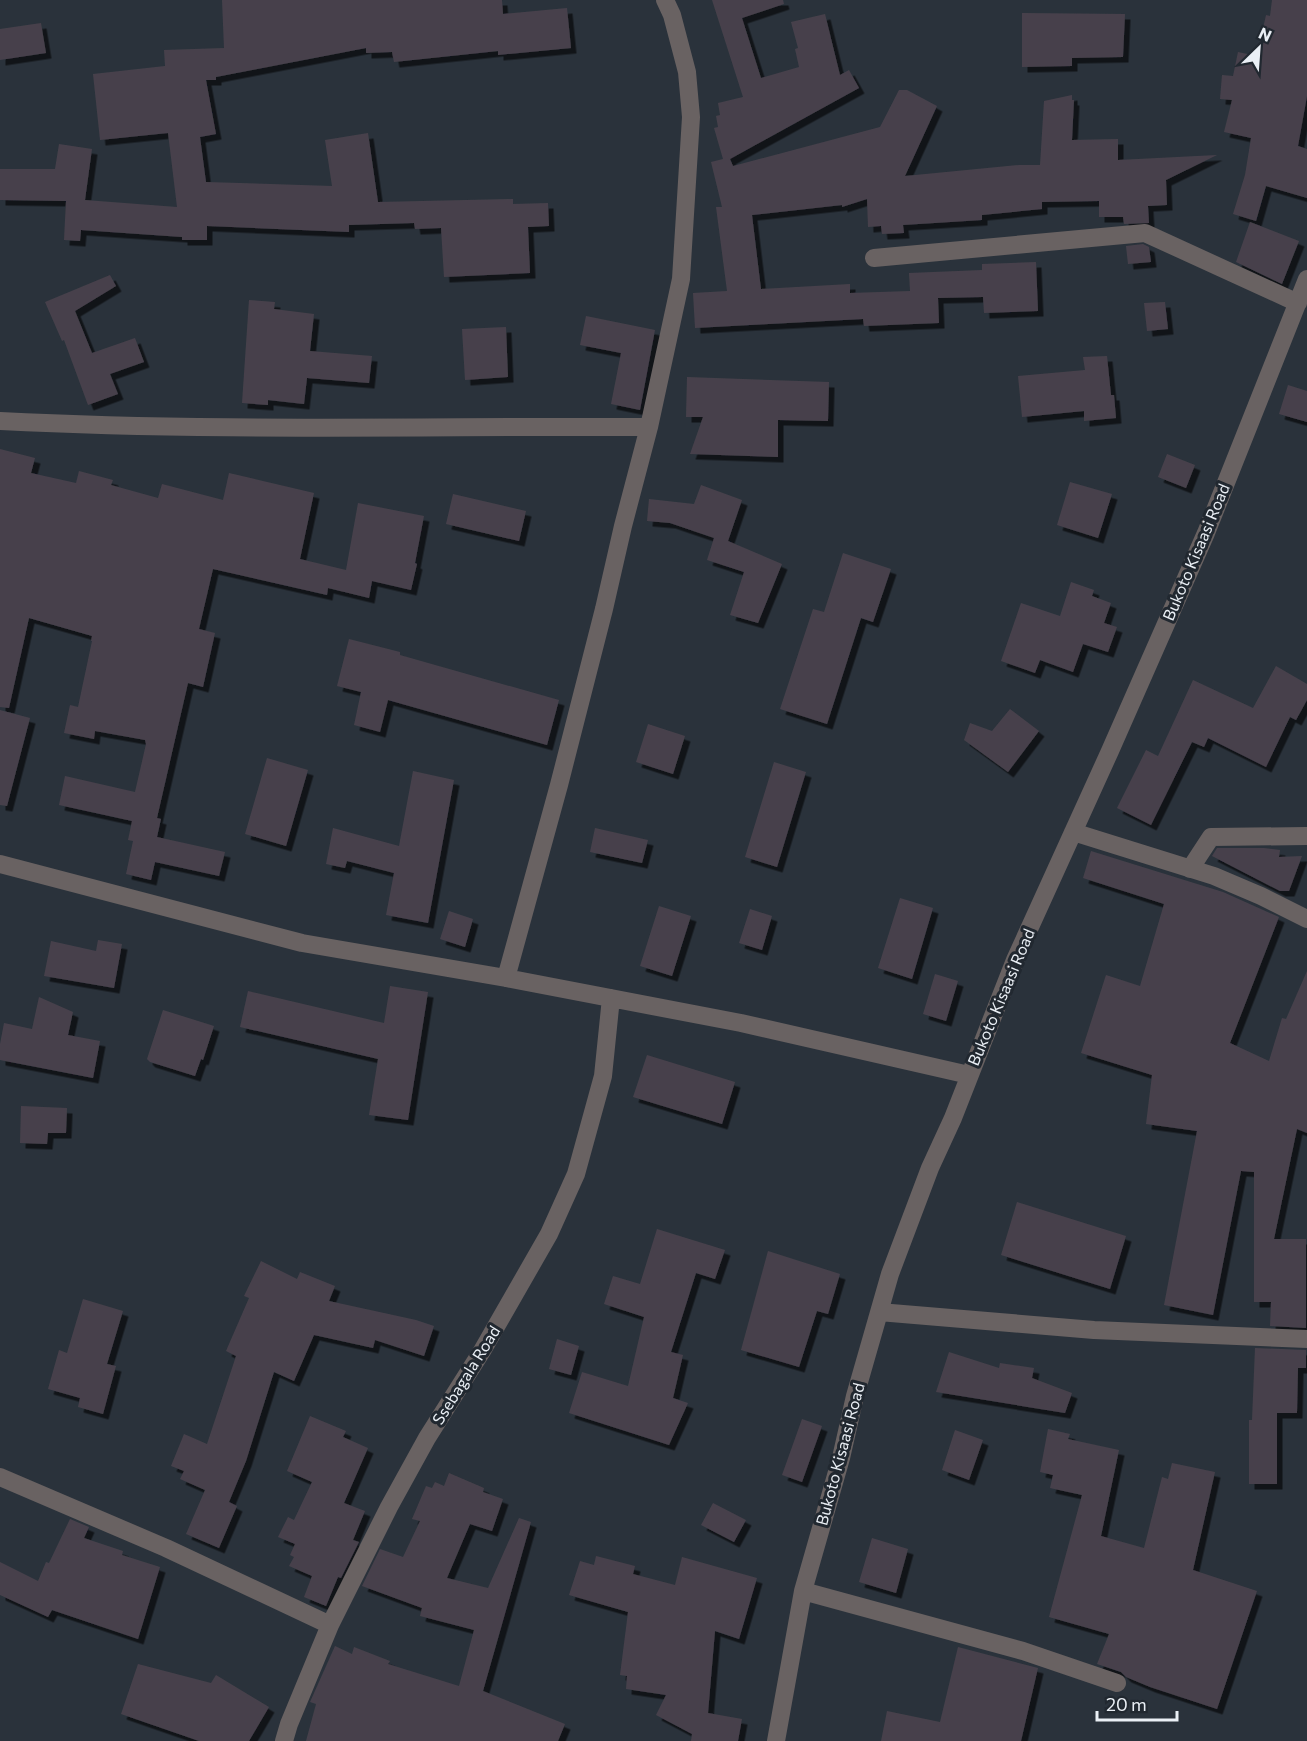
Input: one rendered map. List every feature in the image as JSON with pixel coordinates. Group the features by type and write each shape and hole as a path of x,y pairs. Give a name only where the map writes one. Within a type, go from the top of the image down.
{"street":[{"path":"506,978 559,785 649,426 681,279 691,117 687,72 672,15 664,0"},
{"path":"874,258 1145,233 1298,303"},
{"name":"Bukoto Kisaasi Road","path":"776,1741 803,1591 890,1274 1015,960 1206,533 1307,279"},
{"path":"0,421 262,429 649,426"},
{"path":"1073,832 1190,868 1261,896 1307,919"},
{"path":"1190,868 1211,837 1307,836"},
{"path":"0,864 302,943 506,978 741,1023 969,1075"},
{"name":"Ssebagala Road","path":"284,1741 330,1625 388,1508 428,1438 482,1352 549,1234 576,1174 603,1076 611,998"},
{"path":"879,1312 1094,1330 1307,1339"},
{"path":"0,1477 166,1548 330,1625"},
{"path":"803,1591 1023,1651 1117,1683"}],"building":[{"path":"222,0 502,0 503,14 567,8 571,48 498,55 498,51 394,62 392,52 366,53 366,48 216,77 216,80 206,80 216,134 200,137 206,182 332,186 325,140 368,133 378,202 513,199 513,204 548,203 549,226 528,227 530,273 444,277 441,228 415,229 414,223 349,225 349,232 207,226 207,240 182,240 182,237 81,230 80,241 64,240 66,201 0,200 0,169 55,169 59,144 92,149 85,200 177,207 168,133 100,140 93,74 165,66 164,50 224,48"},
{"path":"712,0 783,0 784,4 742,18 761,78 799,67 795,49 798,48 791,22 825,14 840,75 849,70 859,88 730,159 733,166 880,127 899,90 907,90 937,106 905,176 1040,165 1044,101 1072,95 1072,100 1074,100 1072,140 1118,139 1118,160 1217,155 1166,180 1167,205 1148,206 1149,223 1124,224 1123,217 1099,217 1099,201 1042,202 1042,209 982,215 982,220 903,225 904,233 882,234 881,226 868,227 867,199 842,207 842,205 752,215 761,289 850,284 850,293 910,291 909,273 982,270 982,264 1036,262 1038,311 984,313 983,297 938,298 939,323 864,326 863,319 695,328 693,293 727,291 716,207 722,207 711,162 723,159 714,128 718,127 716,116 720,115 718,103 743,97"},
{"path":"1272,0 1307,0 1307,96 1298,146 1307,149 1307,198 1266,186 1256,221 1233,214 1245,175 1251,138 1224,132 1232,100 1220,99 1222,75 1233,76 1238,52 1257,56 1266,15 1270,16"},
{"path":"1022,13 1125,14 1123,57 1072,58 1072,66 1022,67"},
{"path":"41,23 46,53 0,60 0,29"},
{"path":"1250,222 1299,241 1282,284 1236,262"},
{"path":"1143,244 1149,247 1151,262 1128,264 1126,246"},
{"path":"110,275 116,286 75,311 92,353 135,338 144,362 110,374 118,394 88,405 64,340 62,341 45,302"},
{"path":"249,300 275,302 274,309 314,314 310,351 372,356 369,383 307,378 304,404 268,400 268,405 242,403"},
{"path":"1165,302 1168,329 1147,331 1144,303"},
{"path":"586,316 655,330 640,410 611,404 621,353 580,345"},
{"path":"506,327 508,377 465,380 462,329"},
{"path":"1107,356 1116,418 1084,421 1084,411 1022,417 1018,376 1085,370 1083,357"},
{"path":"687,377 829,382 828,421 778,420 778,457 690,454 703,417 686,417"},
{"path":"1288,385 1307,391 1307,422 1279,414"},
{"path":"0,449 35,458 31,473 76,483 79,471 113,480 111,485 158,498 162,484 223,500 229,473 314,493 300,559 346,570 358,503 424,516 411,590 372,581 369,598 328,588 327,595 213,569 199,629 215,633 203,687 188,683 157,818 161,819 157,837 225,852 219,876 155,862 151,880 126,874 133,841 128,840 132,821 59,805 65,776 135,792 146,744 145,740 95,731 94,739 64,733 70,705 78,707 92,636 29,618 9,708 0,707"},
{"path":"1167,454 1195,465 1186,488 1158,477"},
{"path":"1070,482 1112,494 1098,538 1057,525"},
{"path":"701,485 742,500 728,541 782,564 758,623 730,615 744,572 707,560 714,538 670,523 647,521 649,499 694,504"},
{"path":"453,494 526,511 519,541 446,524"},
{"path":"843,553 891,569 873,622 861,618 827,724 780,709 813,609 824,612"},
{"path":"1071,582 1094,590 1092,596 1111,603 1104,623 1117,627 1108,652 1083,644 1073,672 1040,660 1035,673 1001,661 1021,603 1060,616"},
{"path":"349,639 559,700 547,745 388,700 380,732 354,725 361,692 337,686"},
{"path":"1276,666 1307,684 1307,700 1296,720 1290,717 1266,767 1208,738 1204,747 1192,742 1151,825 1117,808 1146,750 1158,756 1193,680 1253,708"},
{"path":"1010,709 1039,731 1008,772 964,740 970,723 992,731"},
{"path":"0,710 30,718 7,806 0,805"},
{"path":"648,724 685,736 673,774 636,762"},
{"path":"267,758 308,770 286,846 245,834"},
{"path":"774,762 806,772 777,867 745,857"},
{"path":"413,771 454,780 428,923 386,915 394,873 347,861 345,868 326,864 333,828 399,846"},
{"path":"595,828 648,840 642,863 590,852"},
{"path":"1217,848 1264,848 1280,850 1279,857 1302,856 1289,891 1280,891 1212,856"},
{"path":"1091,851 1223,892 1279,917 1230,1043 1269,1061 1282,1018 1286,1019 1307,971 1307,1133 1297,1129 1274,1239 1306,1239 1306,1328 1270,1326 1271,1302 1254,1302 1254,1172 1241,1171 1213,1315 1164,1305 1197,1131 1146,1124 1152,1075 1081,1053 1106,975 1140,986 1164,904 1083,878"},
{"path":"900,898 933,908 912,979 878,968"},
{"path":"659,906 691,916 672,976 640,966"},
{"path":"750,909 772,916 762,950 739,943"},
{"path":"449,911 473,919 465,947 440,939"},
{"path":"98,940 122,944 114,988 44,976 51,941 96,951"},
{"path":"935,974 958,981 946,1021 923,1014"},
{"path":"390,986 428,992 408,1120 369,1115 378,1059 240,1027 248,991 384,1023"},
{"path":"39,997 73,1012 68,1035 100,1041 93,1078 0,1060 4,1023 32,1029"},
{"path":"163,1010 214,1026 195,1076 150,1062 147,1059"},
{"path":"647,1055 735,1082 722,1124 633,1097"},
{"path":"21,1106 67,1108 66,1133 48,1133 47,1144 20,1143"},
{"path":"1017,1202 1126,1236 1110,1289 1001,1255"},
{"path":"657,1229 725,1250 715,1279 696,1273 671,1352 683,1355 673,1398 688,1403 669,1445 569,1413 582,1372 628,1386 644,1317 604,1304 613,1276 640,1284"},
{"path":"768,1251 840,1274 828,1314 817,1311 799,1367 741,1350"},
{"path":"261,1261 297,1279 300,1272 335,1286 329,1301 434,1326 424,1356 375,1340 373,1348 314,1335 294,1381 274,1372 246,1461 229,1502 237,1506 219,1548 186,1534 205,1490 180,1479 184,1471 171,1466 184,1434 207,1444 236,1356 226,1351 249,1298 244,1296"},
{"path":"83,1299 123,1311 107,1364 116,1366 103,1414 78,1407 80,1398 48,1389 59,1350 67,1353"},
{"path":"557,1339 579,1346 571,1375 549,1369"},
{"path":"1255,1348 1306,1350 1306,1368 1298,1368 1297,1413 1277,1413 1277,1484 1249,1484 1249,1420 1252,1420"},
{"path":"949,1352 999,1368 1000,1363 1034,1368 1032,1378 1072,1393 1065,1413 936,1392"},
{"path":"310,1416 346,1431 343,1437 368,1448 344,1503 365,1511 353,1540 359,1542 341,1578 338,1577 326,1606 304,1597 312,1576 289,1566 294,1557 290,1555 295,1544 278,1537 288,1517 294,1520 312,1482 287,1471"},
{"path":"802,1419 822,1426 802,1482 782,1475"},
{"path":"1048,1429 1070,1434 1068,1439 1119,1450 1101,1536 1144,1548 1162,1477 1168,1479 1172,1463 1215,1472 1193,1570 1257,1591 1217,1709 1150,1687 1126,1677 1121,1672 1097,1664 1109,1634 1049,1617 1082,1495 1050,1488 1053,1475 1040,1472"},
{"path":"955,1430 983,1440 969,1480 942,1470"},
{"path":"449,1473 484,1488 483,1492 503,1499 492,1531 470,1524 447,1578 488,1588 519,1518 531,1522 483,1691 565,1724 558,1741 306,1741 316,1704 310,1702 335,1646 352,1654 354,1647 390,1661 388,1664 459,1686 474,1630 420,1616 422,1608 362,1586 380,1549 403,1557 420,1521 412,1519 426,1486 432,1488 435,1482 444,1486"},
{"path":"713,1503 746,1520 734,1542 701,1525"},
{"path":"70,1519 89,1527 84,1538 123,1551 122,1555 160,1567 138,1639 52,1610 48,1617 0,1595 0,1562 38,1581"},
{"path":"872,1538 908,1549 896,1593 859,1582"},
{"path":"596,1556 635,1566 633,1574 675,1585 682,1557 757,1578 739,1639 715,1631 708,1713 742,1719 738,1741 691,1741 692,1734 656,1715 666,1695 626,1689 627,1676 620,1675 628,1612 569,1595 580,1561 594,1565"},
{"path":"958,1647 1038,1668 1021,1741 881,1741 887,1711 940,1722"},
{"path":"138,1664 211,1683 216,1675 269,1707 249,1741 199,1741 121,1714"}]}
